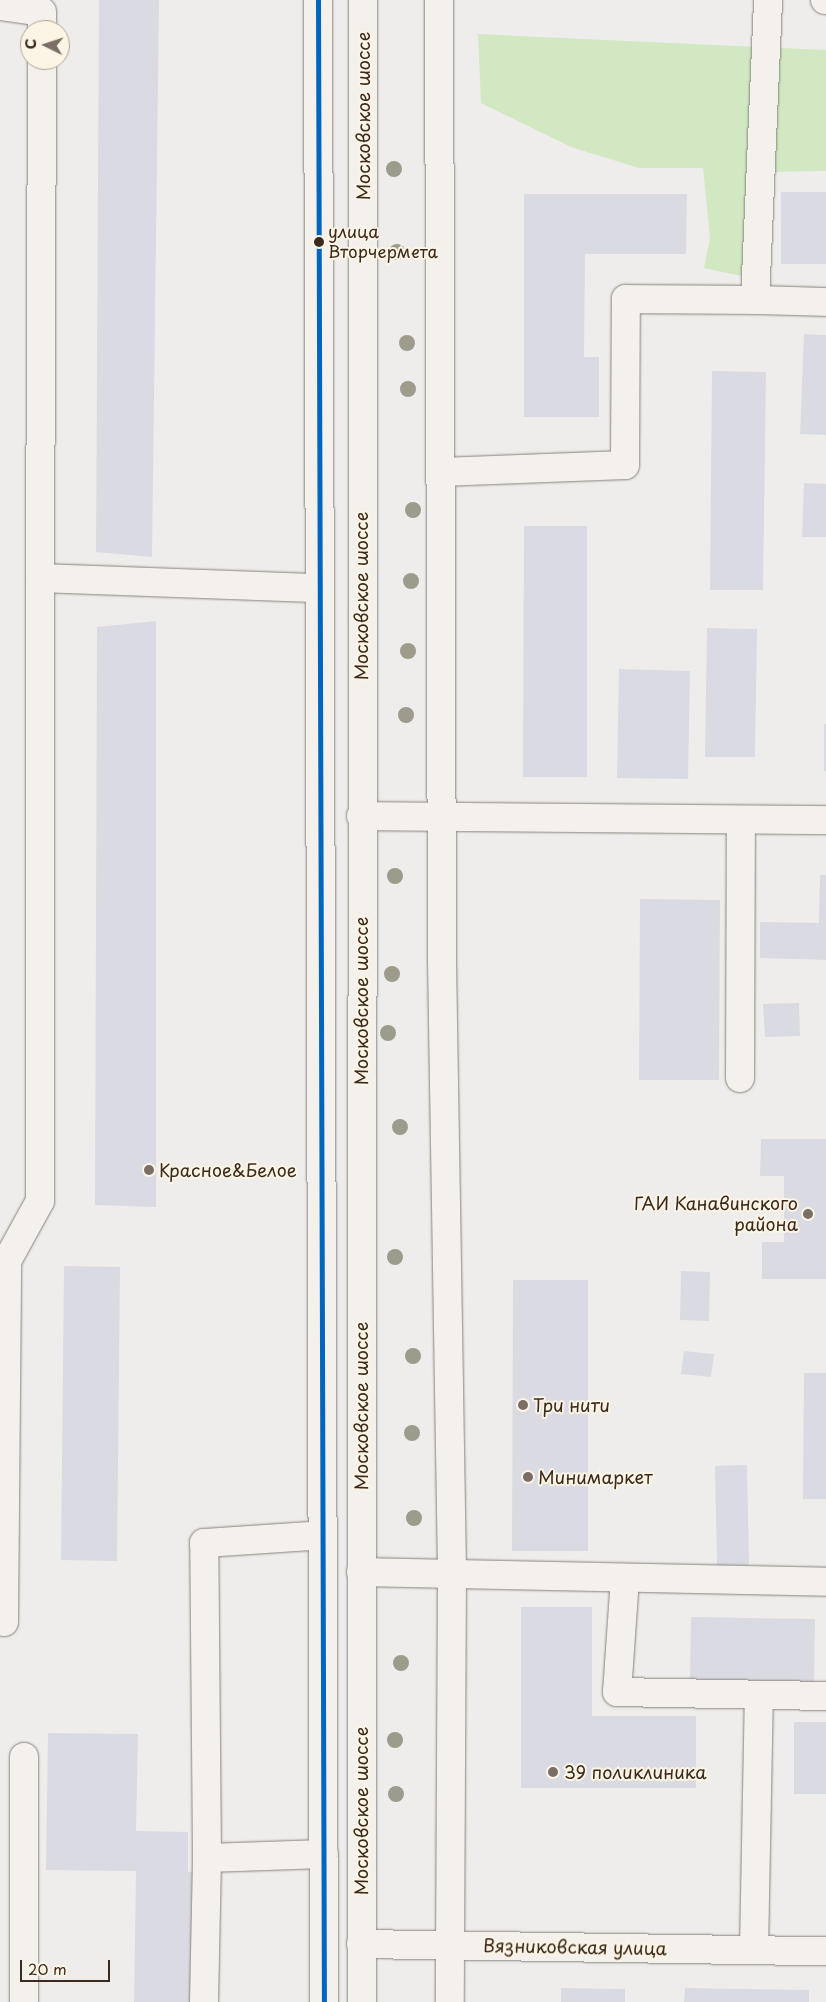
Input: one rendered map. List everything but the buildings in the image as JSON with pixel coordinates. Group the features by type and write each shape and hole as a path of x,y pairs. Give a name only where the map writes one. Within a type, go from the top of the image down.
{"main road":[{"path":"318,0 324,2002"},
{"name":"Московское шоссе","path":"362,2002 361,816 363,0"},
{"path":"439,0 442,817 452,1573 448,1945 450,2002"},
{"path":"755,300 768,0"},
{"path":"0,6 42,12 42,20"},
{"path":"4,1622 6,1261 40,1201 42,70"},
{"path":"442,472 625,465 626,299 826,302"},
{"path":"40,578 320,588"},
{"path":"361,816 826,820"},
{"path":"740,1078 741,820"},
{"path":"204,2002 207,1858 204,1543 322,1535"},
{"path":"361,1572 826,1582"},
{"path":"625,1578 617,1692 826,1696"},
{"path":"754,1950 759,1695"},
{"path":"24,1758 24,2002"},
{"path":"207,1858 324,1854"},
{"name":"Вязниковская улица","path":"324,1944 826,1952"}],"green space":[{"path":"478,34 826,50 826,171 767,172 760,280 704,268 710,238 703,168 639,168 571,147 481,103"}],"transit line":[{"path":"318,0 324,2002"}],"place":[{"name":"улица Вторчермета","path":"319,242"},
{"name":"Красное&Белое","path":"149,1170"},
{"name":"ГАИ Канавинского района","path":"808,1214"},
{"name":"Три нити","path":"523,1405"},
{"name":"Минимаркет","path":"528,1477"},
{"name":"39 поликлиника","path":"553,1772"}]}
